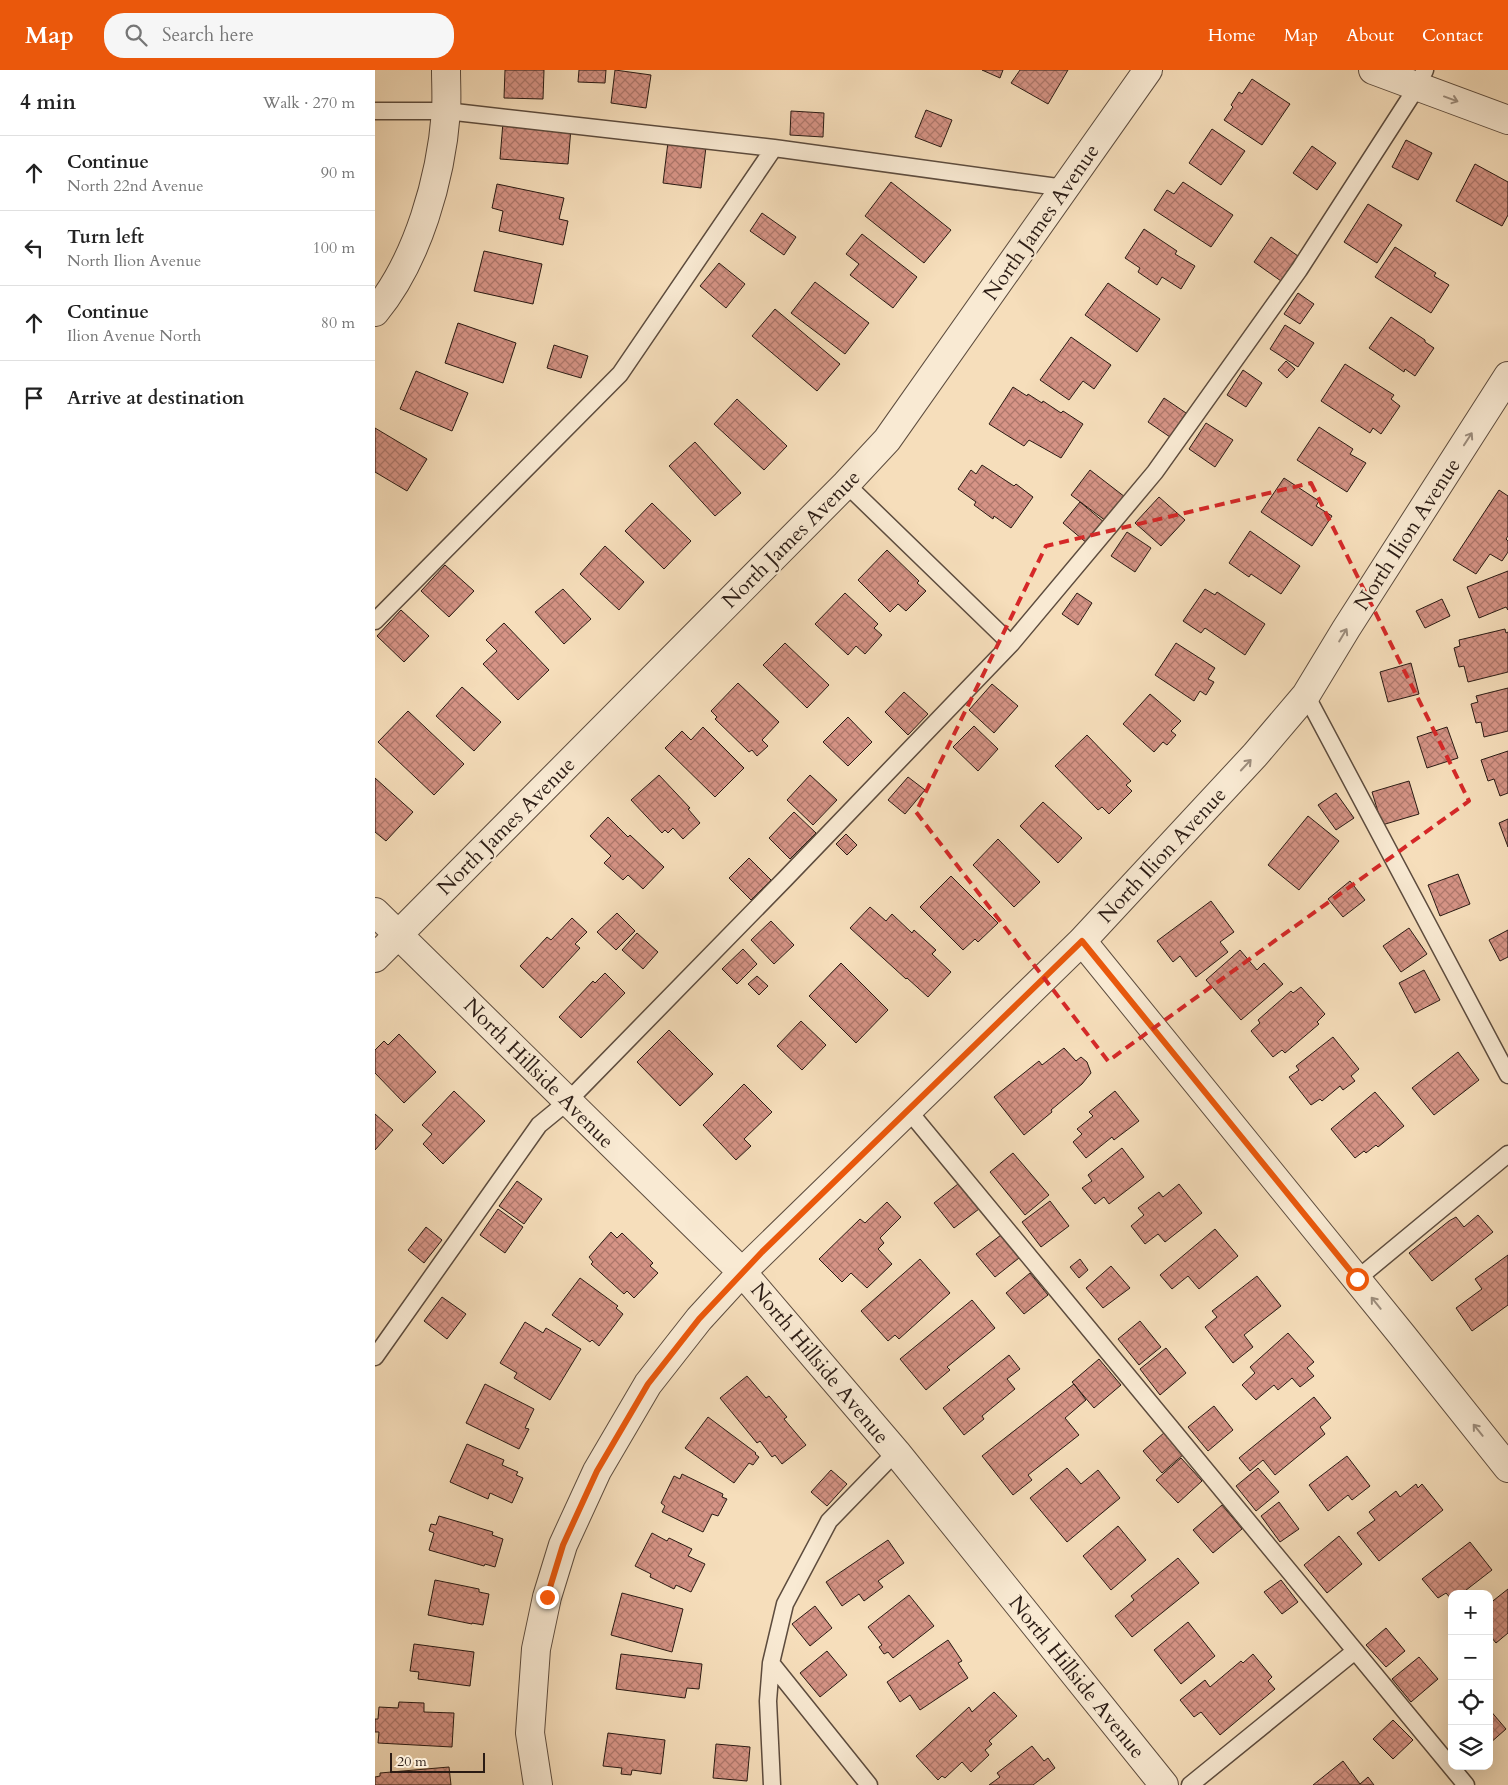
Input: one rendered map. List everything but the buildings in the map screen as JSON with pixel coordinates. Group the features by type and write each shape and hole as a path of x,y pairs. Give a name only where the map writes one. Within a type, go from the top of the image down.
{"street":[{"path":"375,312 407,262 432,195 441,153 446,111 446,70"},
{"name":"North James Avenue","path":"375,958 846,484 887,440 1148,70"},
{"path":"1373,70 1421,78 1508,120"},
{"name":"North Ilion Avenue","path":"538,1785 530,1732 536,1650 547,1597 563,1545 597,1471 648,1384 699,1319 742,1272 1082,941 1255,755 1306,695 1346,629 1508,376"},
{"name":"North Hillside Avenue","path":"375,912 742,1272 896,1452 1164,1785"},
{"path":"1082,941 1508,1468"}],"lane":[{"path":"375,1357 539,1125 567,1102 1011,644 1155,472 1299,270 1421,78"},
{"path":"375,111 446,111 774,148 1065,188"},
{"path":"375,620 620,374 774,148"},
{"path":"846,484 1011,644"},
{"path":"1306,695 1508,1074"},
{"path":"908,1110 1466,1785"},
{"path":"1357,1279 1508,1154"},
{"path":"772,1785 767,1701 771,1663 785,1604 829,1521 896,1452"},
{"path":"1190,1785 1355,1651"},
{"path":"771,1663 869,1785"}],"highlighted area":[{"path":"1311,483 1469,801 1108,1061 916,812 1046,546"}],"route":[{"path":"547,1597 563,1545 597,1471 648,1384 699,1319 762,1252 1082,941 1357,1279"}]}
